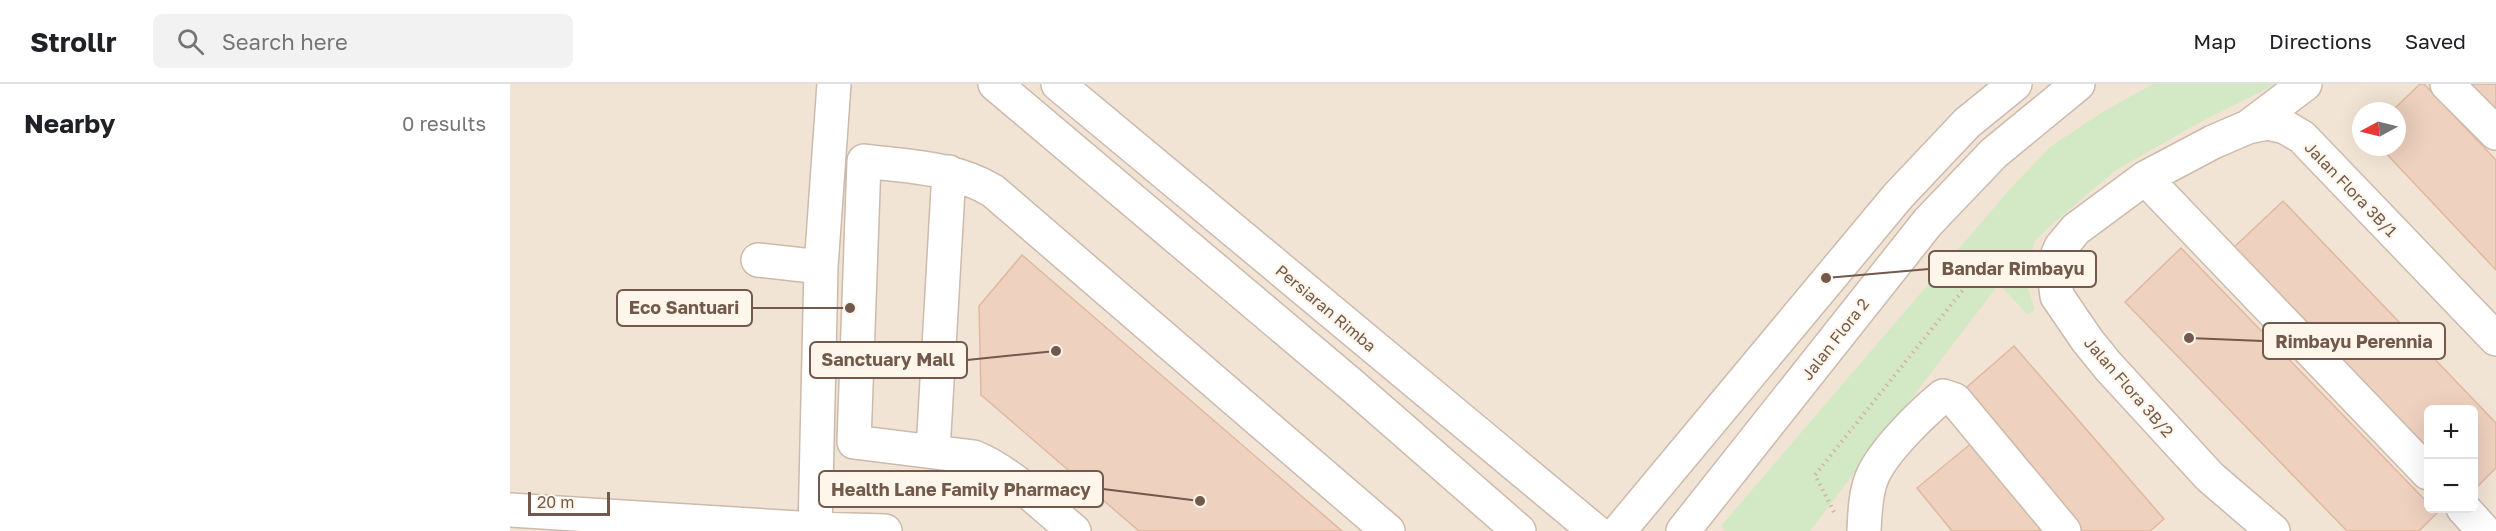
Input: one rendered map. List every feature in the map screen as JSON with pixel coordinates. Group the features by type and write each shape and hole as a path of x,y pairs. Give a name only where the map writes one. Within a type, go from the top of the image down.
{"street":[{"path":"815,530 821,267 834,84"},
{"path":"995,84 1354,387 1519,531"},
{"name":"Persiaran Rimba","path":"1058,84 1595,531"},
{"path":"1619,531 1898,196 1967,123 2015,84"},
{"name":"Jalan Flora 2","path":"1683,531 1928,222 1994,153 2078,84"},
{"path":"2248,127 2305,84"},
{"path":"2447,84 2496,133"},
{"name":"Jalan Flora 3B/1","path":"2145,178 2212,142 2248,127 2267,123 2285,127 2302,137 2496,339"},
{"path":"829,155 948,172 974,179 993,191 1388,531"},
{"path":"854,442 864,161"},
{"path":"933,451 948,172"},
{"path":"2145,178 2424,469"},
{"name":"Jalan Flora 3B/2","path":"2145,178 2076,229 2061,247 2053,266 2057,296 2108,366 2210,477 2273,531"},
{"path":"758,260 821,267"},
{"path":"1864,531 1871,480 1881,460 1943,396 1955,399 2064,531"},
{"path":"816,438 974,457 991,464 1074,531"},
{"path":"510,510 688,526 885,531"},
{"path":"2468,513 2484,531"}],"path":[{"path":"1835,513 1815,475 1975,275 2061,247"}],"shaded area":[{"path":"510,84 2496,84 2496,531 510,531"}],"green space":[{"path":"2153,84 2276,84 2193,126 2116,170 2050,226 2034,242 2028,289 2035,310 2027,314 1999,284 1810,531 1726,531 1721,526 2010,189 2050,147 2104,111"}],"building":[{"path":"2420,84 2424,84 2496,160 2496,270 2388,156 2406,156 2406,102 2401,102"},
{"path":"2466,84 2496,84 2496,115"},
{"path":"2283,201 2496,423 2496,468 2478,486 2478,405 2424,405 2424,456 2229,252"},
{"path":"2181,248 2424,499 2424,513 2437,513 2419,531 2347,531 2125,302"},
{"path":"1022,255 1342,531 1139,531 981,395 979,306"},
{"path":"2014,346 2164,519 2150,531 2079,531 1960,393"},
{"path":"1973,442 2045,531 1952,531 1917,488"}],"place":[{"name":"Bandar Rimbayu","path":"1826,278"},
{"name":"Eco Santuari","path":"850,308"},
{"name":"Rimbayu Perennia","path":"2189,338"},
{"name":"Sanctuary Mall","path":"1056,351"},
{"name":"Health Lane Family Pharmacy","path":"1200,501"}]}
